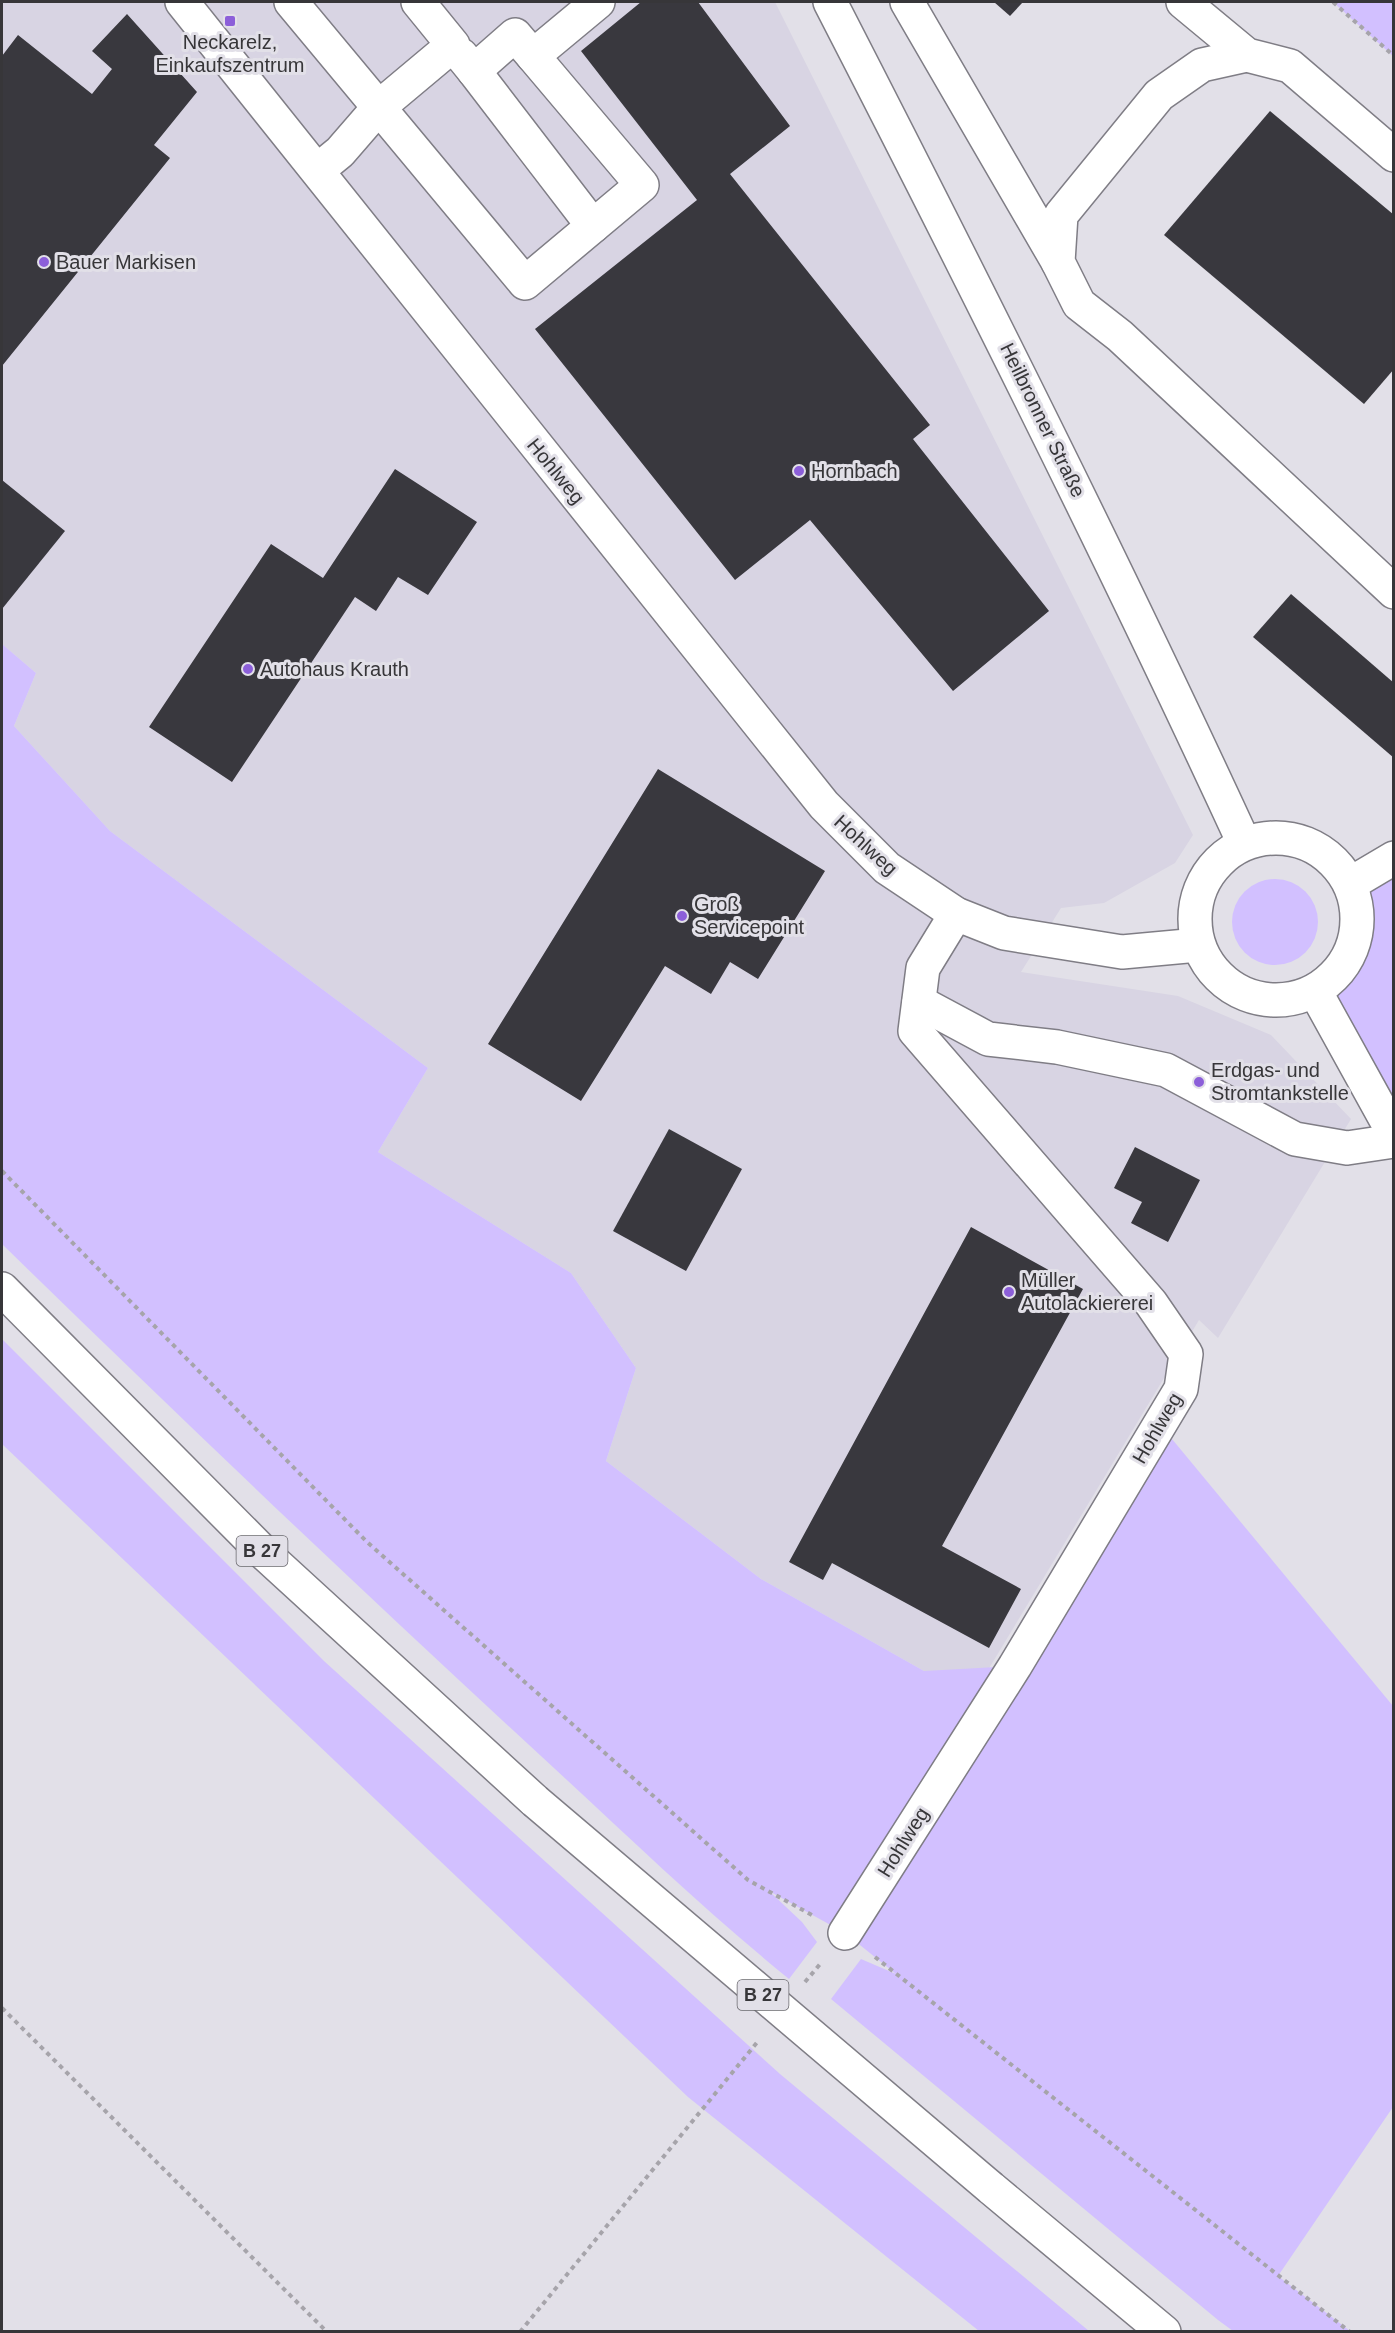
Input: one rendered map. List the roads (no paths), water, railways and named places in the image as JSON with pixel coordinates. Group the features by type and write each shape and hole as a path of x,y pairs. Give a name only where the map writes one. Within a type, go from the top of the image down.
{"street":[{"name":"Hohlweg","path":"182,2 824,805 886,868 956,914 1004,933 1122,952 1198,945"},
{"path":"291,2 525,283 642,185 515,35 474,71"},
{"path":"418,2 593,226"},
{"name":"Heilbronner Straße","path":"830,2 1022,376 1143,623 1244,843"},
{"path":"908,2 1058,262 1079,303 1120,336 1394,592"},
{"path":"1183,2 1247,55 1290,66 1394,155"},
{"path":"533,56 578,8"},
{"path":"318,170 340,152 379,107 453,45"},
{"path":"1058,262 1061,215 1159,95 1202,65 1247,55"},
{"path":"1269,837 1294,839 1317,848 1337,864 1350,885 1357,909 1357,933 1349,956 1335,977 1315,991 1288,1000 1259,999 1233,989 1212,970 1198,945 1194,921 1197,897 1207,874 1223,855 1244,843 1269,837"},
{"path":"1350,885 1394,858"},
{"name":"Hohlweg","path":"845,1933 1015,1666 1181,1389 1185,1354 1151,1304 915,1031 924,968 956,914"},
{"path":"1315,991 1394,1134"},
{"path":"919,1002 988,1039 1057,1047 1166,1070 1295,1139 1347,1148 1394,1141"},
{"name":"B 27","path":"2,1289 265,1554 535,1801 991,2188 1164,2331"}],"place":[{"name":"Neckarelz, Einkaufszentrum","path":"230,21"},
{"name":"Bauer Markisen","path":"44,262"},
{"name":"Hornbach","path":"799,471"},
{"name":"Autohaus Krauth","path":"248,669"},
{"name":"Groß Servicepoint","path":"682,916"},
{"name":"Erdgas- und Stromtankstelle","path":"1199,1082"},
{"name":"Müller Autolackiererei","path":"1009,1292"}]}
